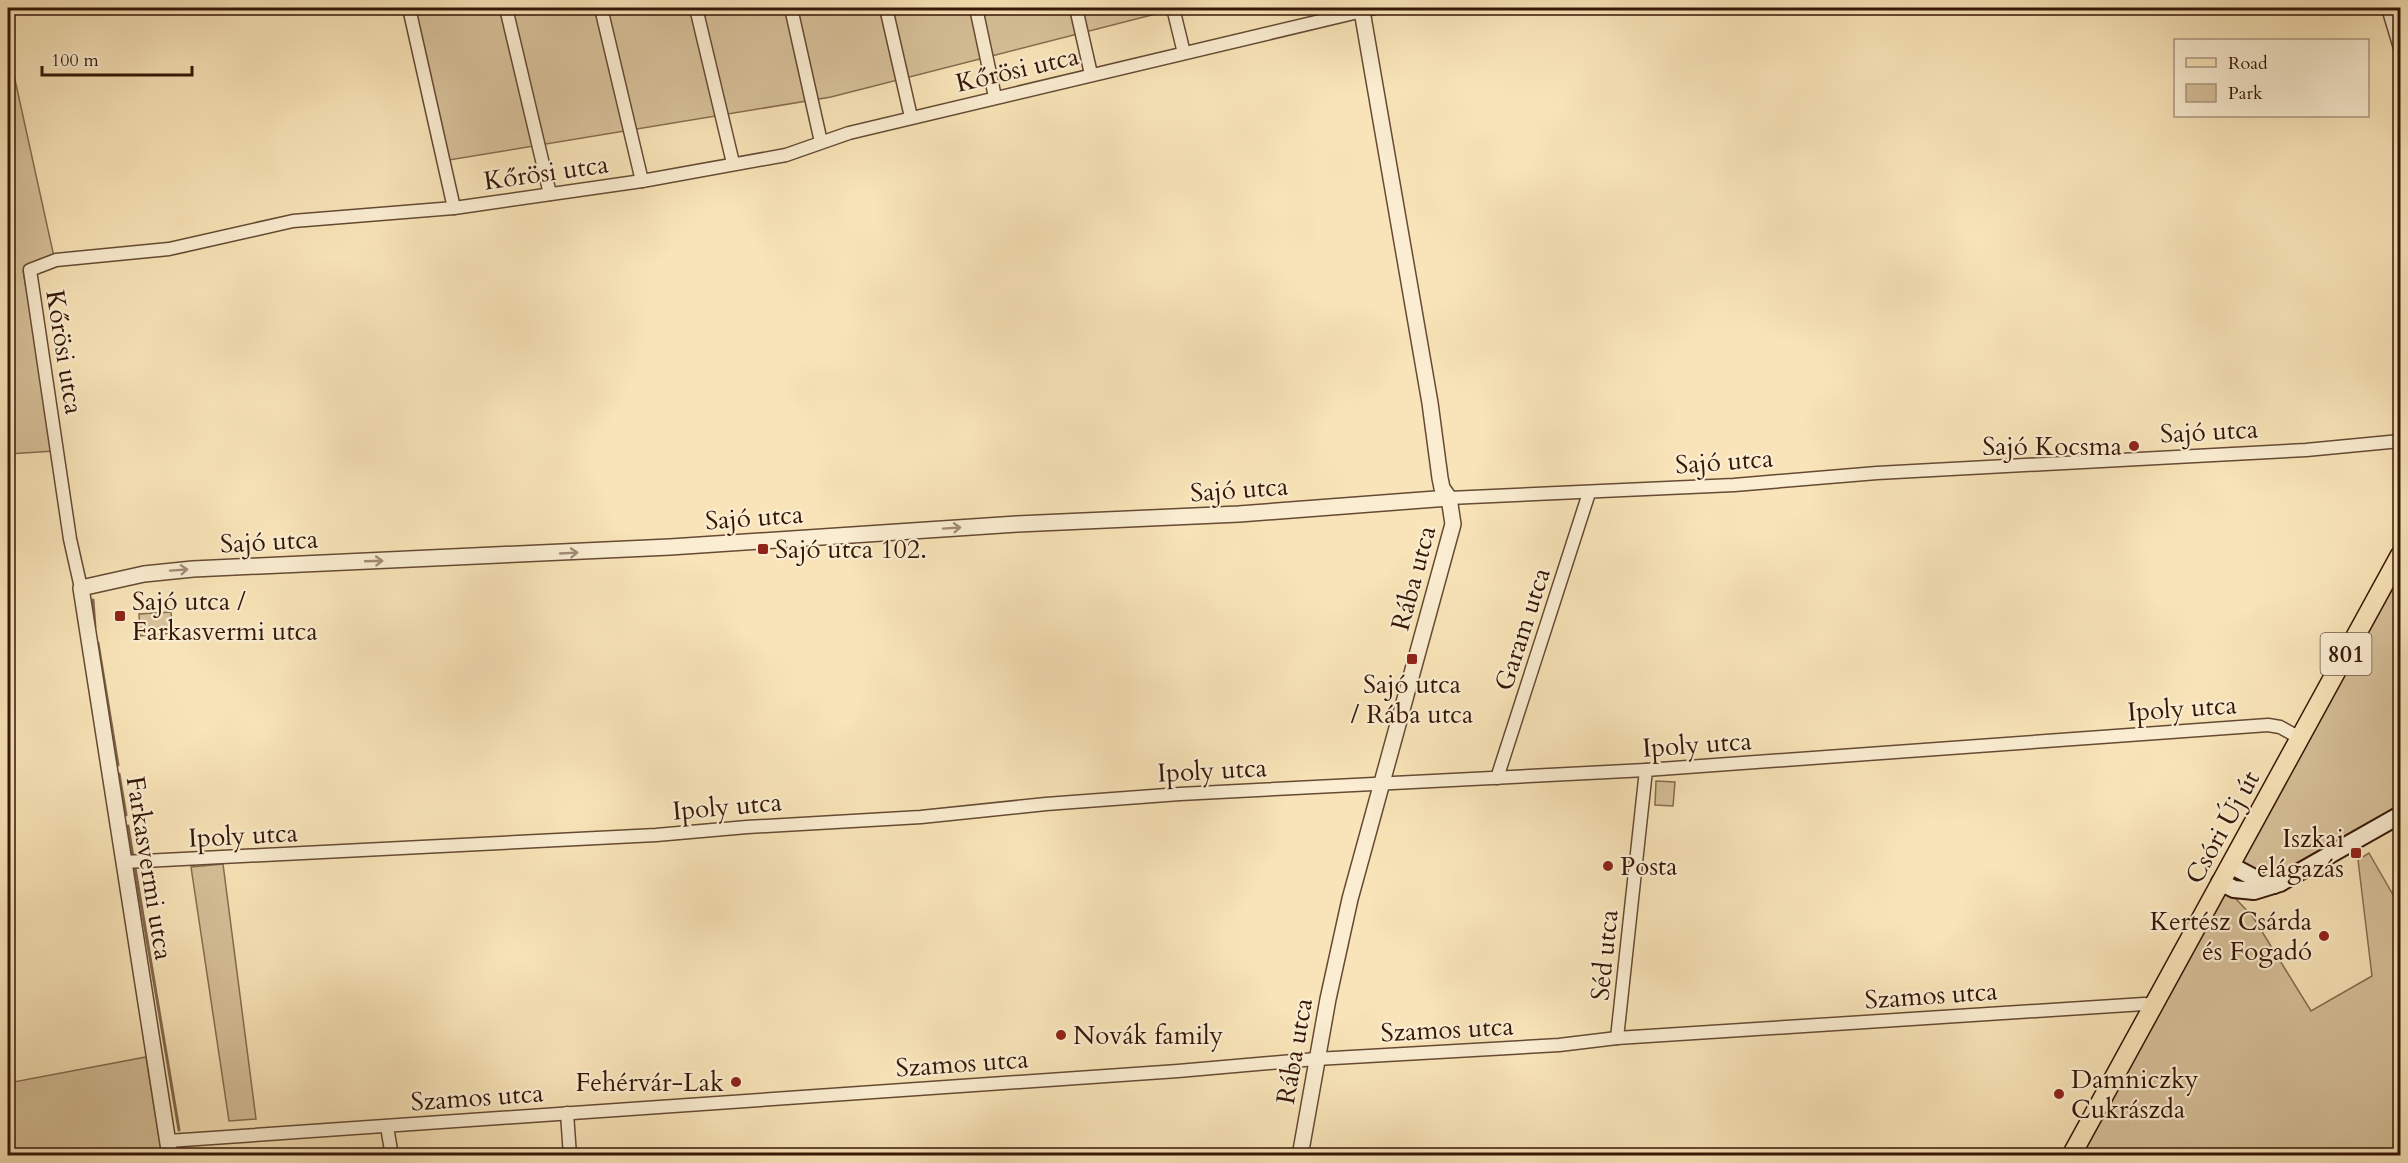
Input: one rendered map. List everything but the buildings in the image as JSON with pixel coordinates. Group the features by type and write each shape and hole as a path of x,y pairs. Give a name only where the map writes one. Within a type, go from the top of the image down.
{"main road":[{"name":"Csóri Új út","path":"2071,1155 2400,555"},
{"path":"2220,882 2243,891 2264,889 2292,879 2400,815"},
{"path":"2230,865 2264,883 2274,885"}],"street":[{"path":"409,8 454,208"},
{"path":"506,8 550,194"},
{"path":"601,8 642,181"},
{"path":"696,8 733,163"},
{"path":"790,8 821,142"},
{"path":"886,8 911,117"},
{"path":"976,8 995,97"},
{"path":"1076,8 1091,74"},
{"path":"1173,8 1184,53"},
{"path":"2388,8 2400,48"},
{"name":"Kőrösi utca","path":"81,588 70,539 30,270 56,260 169,249 293,221 454,208 642,181 786,155 821,142 911,117 1366,9"},
{"name":"Rába utca","path":"1300,1155 1337,953 1451,532 1452,511 1440,478 1430,403 1366,9"},
{"name":"Sajó utca","path":"81,588 121,578 164,572 267,565 670,547 1017,524 1239,514 1449,498 1734,485 1877,473 2306,450 2400,441"},
{"name":"Garam utca","path":"1497,778 1589,493"},
{"name":"Farkasvermi utca","path":"81,588 169,1148"},
{"name":"Ipoly utca","path":"124,862 656,835 758,826 921,817 1169,794 1646,770 2268,725 2280,727 2300,738"},
{"name":"Séd utca","path":"1617,1038 1646,770"},
{"name":"Szamos utca","path":"169,1148 387,1127 567,1113 1178,1071 1316,1059 2154,1005"},
{"path":"567,1113 570,1155"},
{"path":"387,1127 392,1155"}],"green space":[{"path":"409,8 1179,8 831,97 443,161"},
{"path":"8,48 56,266 23,271 54,451 8,454"},
{"path":"2400,555 2400,815 2280,883 2230,865"},
{"path":"171,612 173,633 140,636 139,614"},
{"path":"1656,781 1675,782 1673,806 1655,805"},
{"path":"2369,853 2400,907 2400,1155 2071,1156 2220,882 2253,917 2311,1011 2372,976 2358,860"},
{"path":"223,864 256,1119 229,1121 191,867"},
{"path":"146,1057 162,1155 8,1155 8,1083"}],"waterway":[{"path":"93,600 95,627"},
{"path":"98,643 118,765"},
{"path":"119,774 126,815"},
{"path":"128,826 133,857"},
{"path":"135,868 179,1130"},
{"path":"185,1150 186,1156"}],"place":[{"name":"Sajó Kocsma","path":"2134,446"},
{"name":"Sajó utca 102.","path":"763,549"},
{"name":"Sajó utca / Farkasvermi utca","path":"120,616"},
{"name":"Sajó utca / Rába utca","path":"1412,659"},
{"name":"Iszkai elágazás","path":"2356,853"},
{"name":"Posta","path":"1608,866"},
{"name":"Kertész Csárda és Fogadó","path":"2324,936"},
{"name":"Novák family","path":"1061,1035"},
{"name":"Fehérvár-Lak","path":"736,1082"},
{"name":"Damniczky Cukrászda","path":"2059,1094"}]}
